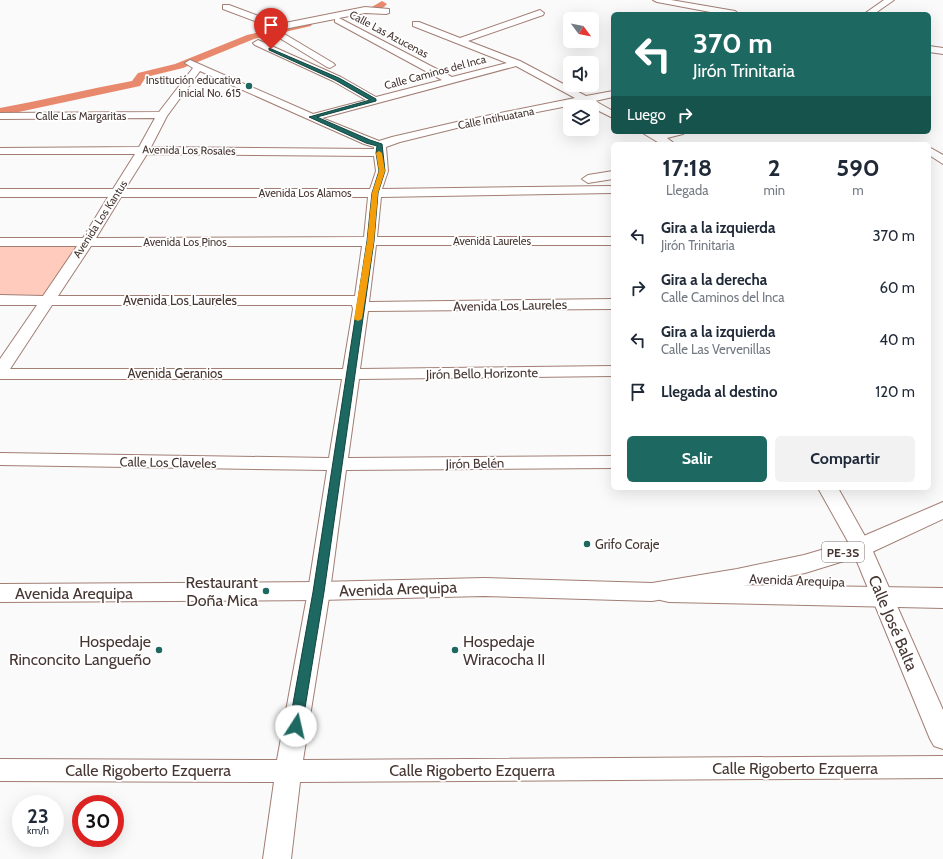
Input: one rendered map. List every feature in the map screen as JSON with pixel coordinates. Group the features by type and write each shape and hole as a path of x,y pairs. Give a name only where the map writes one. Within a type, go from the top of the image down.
{"main road":[{"name":"PE-3S","path":"737,578 805,564 861,547 943,510"},
{"name":"Avenida Arequipa","path":"652,592 737,578 879,590 943,598"},
{"name":"Avenida Arequipa","path":"0,593 319,592 484,587 652,592 879,590 943,584"}],"street":[{"path":"238,0 226,7 278,30 379,99"},
{"path":"657,0 724,12"},
{"path":"871,12 890,0"},
{"path":"387,7 338,20 278,30 366,10 387,7"},
{"path":"459,41 540,13"},
{"name":"Calle Las Azucenas","path":"338,20 450,80"},
{"path":"416,24 517,63 588,100"},
{"path":"258,43 379,99"},
{"path":"931,49 943,51"},
{"name":"Calle Caminos del Inca","path":"312,117 517,63"},
{"name":"Avenida Los Kantus","path":"0,372 87,242 143,150 162,115 194,65 312,117"},
{"name":"Calle Intihuatana","path":"588,100 611,94"},
{"name":"Calle Intihuatana","path":"380,149 396,139 461,124 563,105"},
{"path":"599,107 611,114"},
{"name":"Calle Las Margaritas","path":"0,116 162,115"},
{"path":"277,859 288,771 319,592 336,464 370,241 375,193 382,171 380,149 368,142 312,117"},
{"path":"652,134 666,142"},
{"name":"Avenida Los Rosales","path":"0,151 380,149"},
{"path":"931,151 943,160"},
{"path":"588,179 611,175"},
{"name":"Avenida Los Alamos","path":"0,193 375,193 610,190"},
{"name":"Avenida Los Pinos","path":"0,242 370,241"},
{"name":"Avenida Laureles","path":"370,241 611,241"},
{"name":"Avenida Los Laureles","path":"0,300 360,304 611,304"},
{"name":"Jirón Bello Horizonte","path":"351,373 611,371"},
{"name":"Avenida Geranios","path":"0,372 351,373"},
{"name":"Calle Los Claveles","path":"0,459 336,464"},
{"name":"Jirón Belén","path":"336,464 611,462"},
{"name":"Calle José Balta","path":"829,490 861,547 943,739"},
{"name":"Calle Rigoberto Ezquerra","path":"0,770 288,771 943,767"}],"shaded area":[{"path":"0,247 76,247 44,295 0,295"}],"waterway":[{"path":"375,8 382,4"},
{"path":"0,112 45,104 61,98 82,96 94,91 136,84 142,75 179,66 251,37 307,24"}],"slow traffic":[{"path":"358,319 370,241 375,193 382,171 379,153"}],"place":[{"name":"Institución educativa inicial No. 615","path":"249,86"},
{"name":"Grifo Coraje","path":"587,544"},
{"name":"Restaurant Doña Mica","path":"266,591"},
{"name":"Hospedaje Rinconcito Langueño","path":"159,650"},
{"name":"Hospedaje Wiracocha II","path":"455,650"}],"route":[{"path":"271,49 337,79 374,100 312,117 368,142 380,145 379,153 382,171 375,193 370,241 336,464 319,592 296,726"}]}
